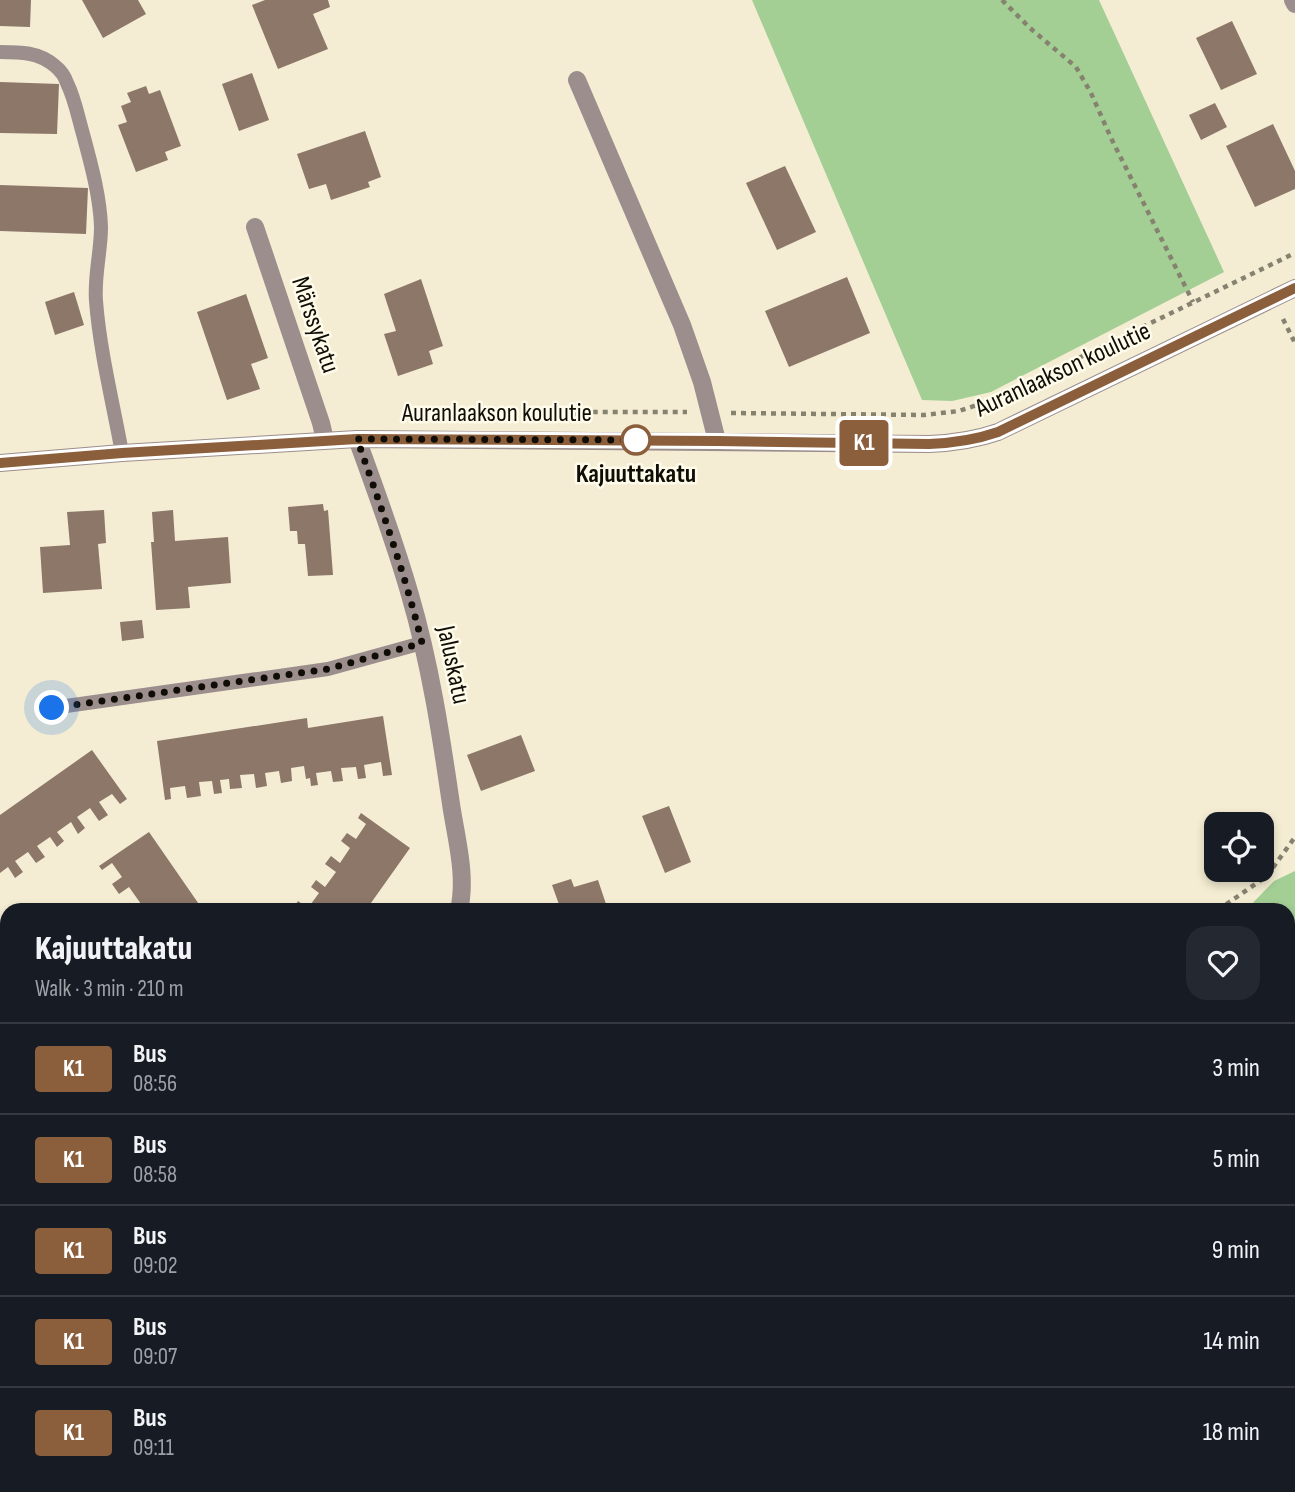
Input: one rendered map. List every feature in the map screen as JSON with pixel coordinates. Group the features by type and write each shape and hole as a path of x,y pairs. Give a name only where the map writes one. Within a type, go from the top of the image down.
{"street":[{"path":"577,80 693,353 717,441"},
{"name":"Märssykatu","path":"254,227 325,440"},
{"name":"Auranlaakson koulutie","path":"0,463 357,439 929,444 975,440 998,432 1295,288"},
{"name":"Jaluskatu","path":"357,439 411,597 422,643 461,868 461,903"}],"lane":[{"path":"0,52 29,52 44,58 56,66 73,97 100,208 96,299 122,453"},
{"path":"52,708 328,669 422,643"}],"path":[{"path":"1002,0 1076,67 1193,302"},
{"path":"554,418 592,412 924,415 959,411 992,400 1295,253"},
{"path":"1228,903 1267,876 1295,837"}],"green space":[{"path":"752,0 1099,0 1224,272 991,392 952,401 922,400"},
{"path":"1295,871 1295,903 1253,903 1274,881"}],"building":[{"path":"0,0 31,0 30,27 0,26"},
{"path":"82,0 138,0 146,14 103,38"},
{"path":"265,0 328,0 330,7 313,14 328,49 278,69 252,5"},
{"path":"1232,21 1257,74 1221,90 1196,38"},
{"path":"252,73 269,120 239,131 222,84"},
{"path":"0,82 59,84 57,134 0,133"},
{"path":"146,86 149,94 160,90 181,146 165,152 168,160 136,172 118,125 127,122 121,106 131,102 127,93"},
{"path":"1215,103 1227,127 1201,140 1189,115"},
{"path":"1273,124 1295,171 1295,189 1255,207 1226,146"},
{"path":"365,131 381,177 368,182 370,187 331,200 326,184 309,189 297,154"},
{"path":"785,166 816,232 777,250 746,183"},
{"path":"0,185 88,188 86,234 0,231"},
{"path":"847,277 870,333 789,367 765,311"},
{"path":"421,279 443,346 429,351 433,364 398,376 384,334 396,331 384,294"},
{"path":"74,292 84,325 55,335 45,302"},
{"path":"246,294 268,358 251,364 260,389 227,400 197,312"},
{"path":"323,504 324,511 328,510 333,575 308,576 305,544 298,544 297,531 290,531 288,507"},
{"path":"104,510 106,543 98,544 102,589 43,593 40,547 70,545 67,512"},
{"path":"173,510 175,541 228,537 231,583 188,587 190,608 156,610 151,542 154,542 152,512"},
{"path":"142,620 144,638 122,641 120,622"},
{"path":"383,716 392,775 383,776 381,762 364,765 366,778 358,779 356,767 341,768 343,781 333,782 331,771 316,773 318,785 311,786 310,778 306,779 304,766 291,768 292,781 281,783 279,771 265,773 267,786 256,788 254,774 240,775 242,788 230,789 229,779 220,780 222,793 214,794 212,781 199,782 201,796 187,798 185,786 170,788 171,799 165,800 157,741 307,718 308,728"},
{"path":"521,735 535,771 481,791 467,755"},
{"path":"92,750 127,799 120,804 112,794 99,802 108,815 99,821 90,808 77,817 85,828 78,834 71,822 57,832 64,841 57,847 50,837 37,846 45,857 36,863 28,852 15,861 23,872 15,878 8,867 0,873 0,815"},
{"path":"669,806 691,862 665,873 642,816"},
{"path":"361,813 410,848 371,903 312,903 319,893 311,887 316,880 325,887 336,872 325,864 331,856 340,863 350,848 341,841 347,833 356,839 366,824 358,818"},
{"path":"149,832 198,903 140,903 129,887 119,894 112,884 122,877 112,863 102,870 99,866"},
{"path":"571,879 574,887 598,880 606,903 558,903 552,885"}],"bus line":[{"name":"K1","path":"0,463 325,440 393,438 929,444 975,440 998,432 1295,288"}],"place":[{"name":"Kajuuttakatu","path":"636,440"}],"route":[{"path":"52,708 328,669 422,643 411,597 357,439 636,440"}]}
